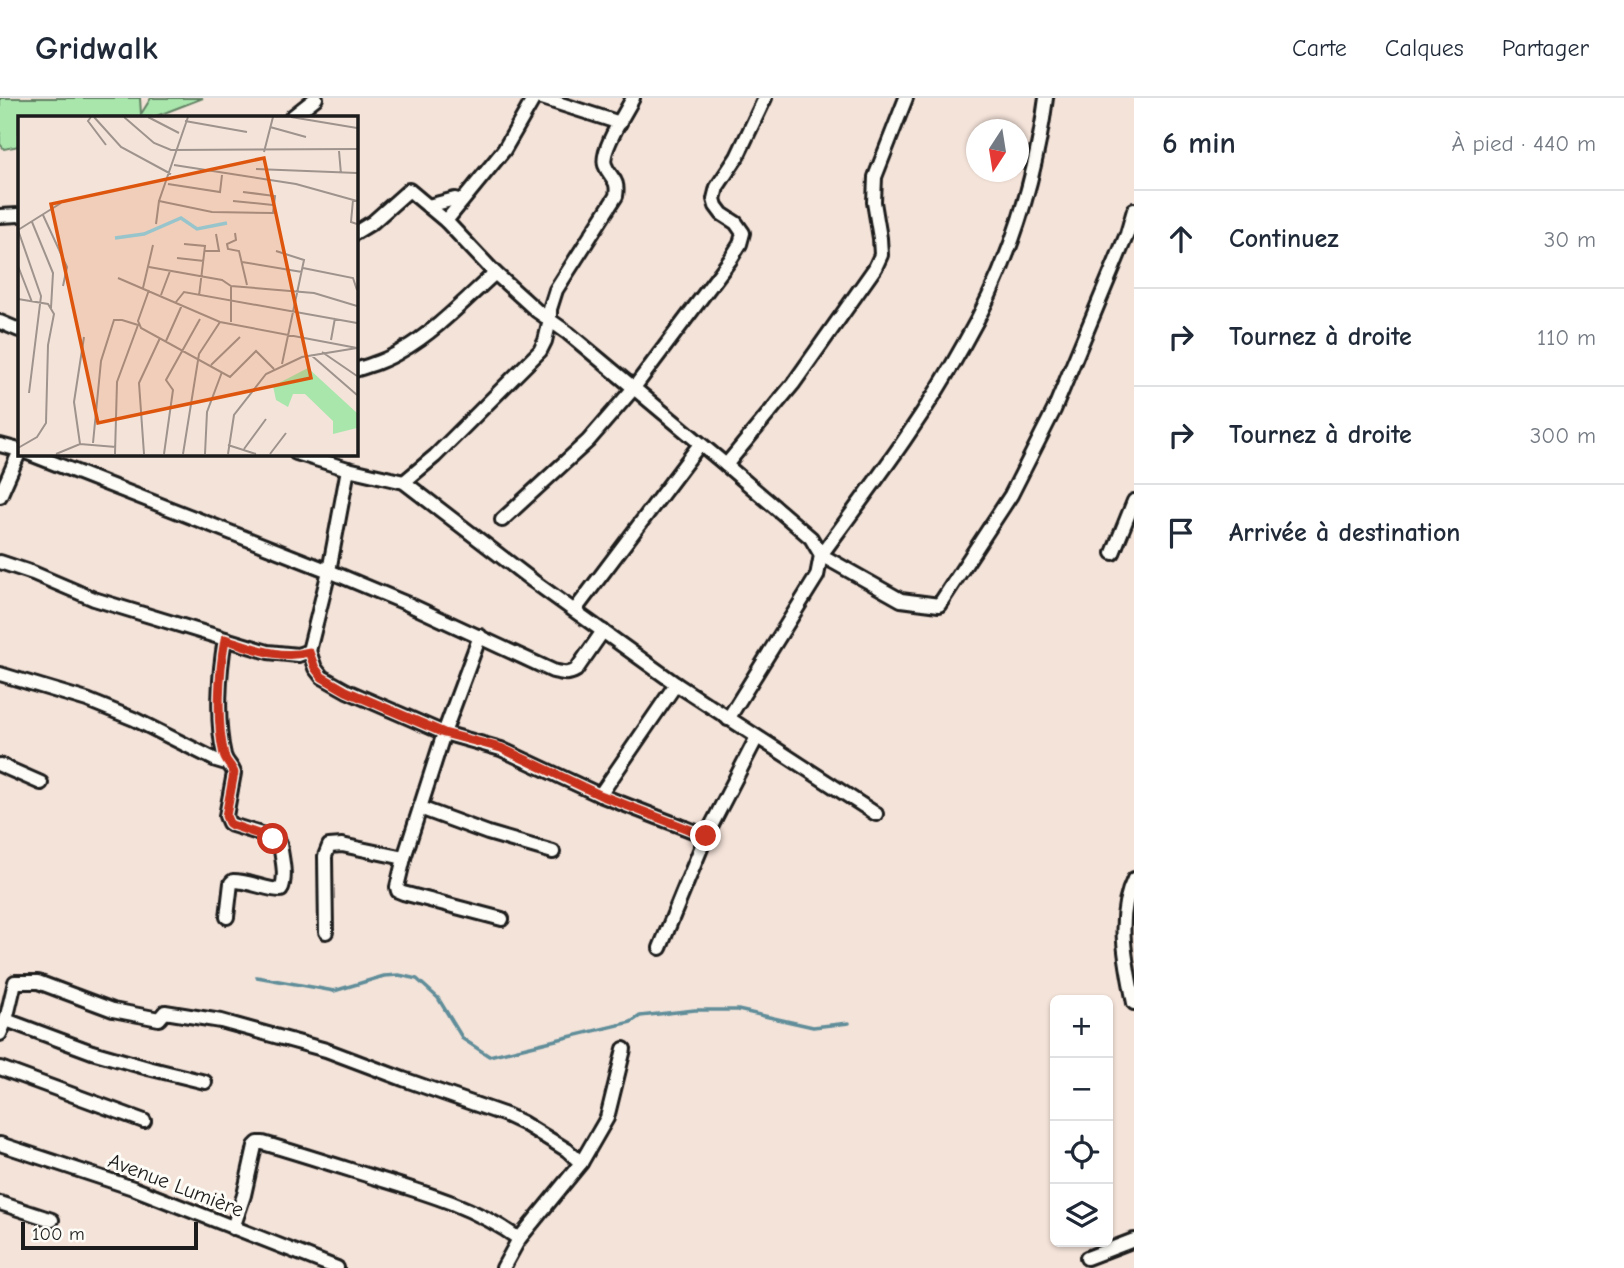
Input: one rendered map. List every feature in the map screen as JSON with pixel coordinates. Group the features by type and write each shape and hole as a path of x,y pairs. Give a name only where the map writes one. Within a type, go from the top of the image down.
{"street":[{"path":"293,116 316,98"},
{"path":"446,221 504,150 534,98"},
{"path":"542,98 620,123"},
{"path":"404,482 435,456 532,359 545,341 556,290 616,196 616,181 605,167 604,158 633,98"},
{"path":"502,520 588,441 633,389 740,244 743,233 736,223 722,214 714,199 717,187 737,157 765,98"},
{"path":"726,465 793,384 875,268 881,255 873,190 875,177 906,98"},
{"path":"728,719 817,576 821,555 905,439 979,317 1018,223 1041,132 1046,98"},
{"path":"357,232 373,222 408,190 446,221 495,273 537,311 568,333 811,538 821,555 901,600 939,605 1011,495 1054,410 1127,234 1134,210"},
{"path":"428,206 455,199 462,201"},
{"path":"0,216 18,215"},
{"path":"357,369 404,350 495,273"},
{"path":"0,322 18,330"},
{"path":"575,610 700,444"},
{"path":"0,445 18,452"},
{"path":"0,496 18,454"},
{"path":"33,455 329,571 480,636 553,671 564,674 576,670 603,631"},
{"path":"302,455 404,482 676,684 876,814"},
{"path":"348,469 329,571 309,652 322,677 444,733 501,748 600,795 706,836"},
{"path":"1113,553 1134,501"},
{"path":"0,562 94,599 268,652 298,655 309,652"},
{"path":"480,636 444,733 397,887 402,893 502,919"},
{"path":"225,639 221,664 220,718 223,754 234,773 226,816 229,823 271,837 280,844 284,873 281,890 233,881 227,917"},
{"path":"0,674 87,700 134,719 216,760 226,762"},
{"path":"600,795 676,684"},
{"path":"660,948 706,836 757,737"},
{"path":"0,765 41,783"},
{"path":"420,808 488,834 553,852"},
{"path":"326,933 325,856 329,845 342,845 404,858"},
{"path":"1134,879 1123,914 1126,961 1134,1003"},
{"path":"0,1034 15,982 38,982 113,1010 159,1020 165,1012 221,1021 326,1050 506,1115 567,1150 581,1163"},
{"path":"6,1020 92,1052 205,1082"},
{"path":"502,1268 519,1239 581,1163 607,1118 624,1049"},
{"path":"0,1068 144,1121"},
{"path":"233,1228 255,1146 263,1143 466,1208 500,1225 519,1239"},
{"name":"Avenue Lumière","path":"0,1144 133,1188 337,1268"},
{"path":"0,1203 52,1220"},
{"path":"1087,1258 1134,1240"}],"green space":[{"path":"0,98 140,98 141,114 151,98 203,98 157,116 18,116 18,146 4,149 0,144"}],"waterway":[{"path":"257,977 334,991 384,976 399,975 417,979 438,998 463,1039 489,1056 631,1022 640,1016 695,1010 738,1010 813,1027 849,1023"}],"route":[{"path":"273,839 232,825 226,816 234,773 223,754 220,718 221,664 225,639 285,655 309,652 322,677 346,691 444,733 501,748 600,795 706,836"}]}
